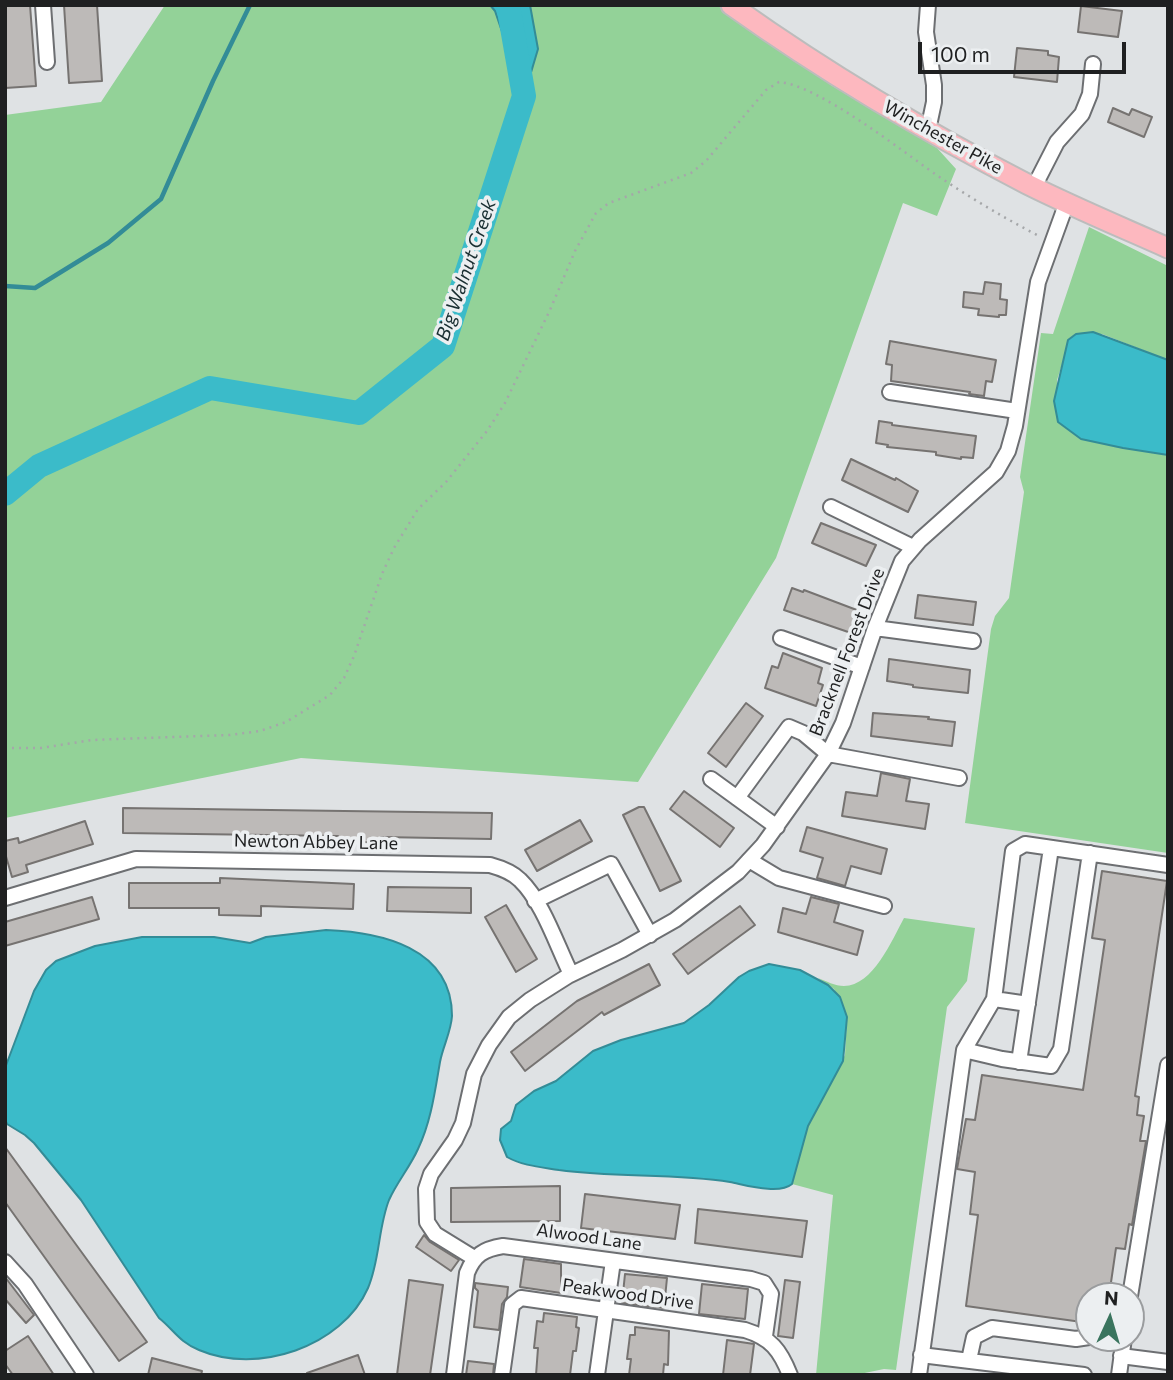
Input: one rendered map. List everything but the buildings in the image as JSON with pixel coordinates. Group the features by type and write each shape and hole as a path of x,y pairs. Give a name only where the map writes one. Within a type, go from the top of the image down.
{"main road":[{"name":"Winchester Pike","path":"731,5 829,71 928,130 1034,187 1168,248"}],"street":[{"path":"43,5 47,62"},
{"path":"928,130 934,102 926,32 929,5"},
{"path":"1034,187 1057,142 1082,114 1090,94 1093,64"},
{"name":"Bracknell Forest Drive","path":"474,1258 435,1234 428,1222 426,1208 428,1182 459,1132 474,1074 489,1045 509,1017 530,1000 571,974 650,935 704,900 749,860 777,827 828,754 843,723 875,628 902,561 913,547 996,472 1008,451 1038,282 1067,202"},
{"path":"890,391 1017,411"},
{"path":"831,507 913,547"},
{"path":"875,628 973,641"},
{"path":"781,638 862,667"},
{"path":"737,798 789,727 803,733 828,754 959,778"},
{"path":"711,779 777,827"},
{"path":"919,1375 964,1050 994,999 1013,851 1025,844 1168,865"},
{"path":"1019,1062 1051,848"},
{"path":"964,1050 1051,1066 1061,1049 1090,853"},
{"name":"Newton Abbey Lane","path":"5,898 136,859 490,865 521,880 535,901 571,974"},
{"path":"749,860 779,878 884,906"},
{"path":"535,901 611,863 650,935"},
{"path":"994,999 1028,1004"},
{"path":"1133,1282 1164,1116 1168,1065"},
{"name":"Alwood Lane","path":"474,1258 490,1248 503,1246 751,1279 764,1283 771,1294 765,1336"},
{"path":"454,1375 467,1273 474,1258"},
{"path":"597,1375 613,1261"},
{"path":"5,1262 25,1284 86,1375"},
{"name":"Peakwood Drive","path":"502,1375 512,1305 515,1300 521,1298 712,1324 765,1336"},
{"path":"969,1360 974,1337 992,1328 1075,1339"},
{"path":"765,1336 782,1357 790,1375"},
{"path":"1119,1375 1121,1352"},
{"path":"921,1355 1084,1375"},
{"path":"1121,1356 1168,1362"}],"path":[{"path":"5,748 41,748 92,740 230,735 260,731 286,722 330,695 344,678 354,656 394,548 418,509 446,482 505,404 575,251 596,213 609,203 691,173 713,152 766,90 779,82 800,86 905,151 933,173 998,215 1052,242"}],"green space":[{"path":"165,5 490,5 495,11 524,95 538,49 530,5 717,5 831,85 937,148 956,169 937,216 903,203 776,558 638,782 301,758 5,818 5,115 101,102"},
{"path":"1089,227 1168,266 1168,360 1102,334 1071,337 1057,380 1058,422 1081,439 1168,455 1168,853 965,823 991,629 995,616 1009,598 1024,492 1020,477 1041,333 1053,334"},
{"path":"904,918 975,928 967,981 947,1007 896,1370 884,1369 855,1375 816,1375 833,1195 792,1184 808,1126 845,1055 847,1017 834,989 818,978 844,986 864,978 880,960"}],"water":[{"path":"490,5 530,5 538,49 524,96 495,11"},
{"path":"1093,332 1168,360 1168,455 1081,439 1058,422 1054,401 1068,340 1076,334"},
{"path":"326,930 347,931 390,940 426,959 440,974 449,993 452,1016 429,1117 415,1156 389,1200 372,1277 356,1309 339,1326 318,1340 295,1350 271,1357 222,1357 186,1343 159,1318 81,1200 34,1143 7,1124 5,1068 34,991 46,970 56,961 95,946 142,937 214,937 250,943 266,937"},
{"path":"769,964 800,970 828,985 840,997 847,1017 843,1061 808,1126 792,1184 771,1189 687,1177 580,1172 532,1166 507,1157 500,1140 501,1129 511,1121 516,1105 534,1091 556,1081 593,1051 621,1040 684,1023 709,1005 739,977"}],"waterway":[{"path":"5,286 35,288 108,243 161,199 250,5"},
{"name":"Big Walnut Creek","path":"5,494 39,466 210,388 359,413 443,346 524,96 508,5"}]}
